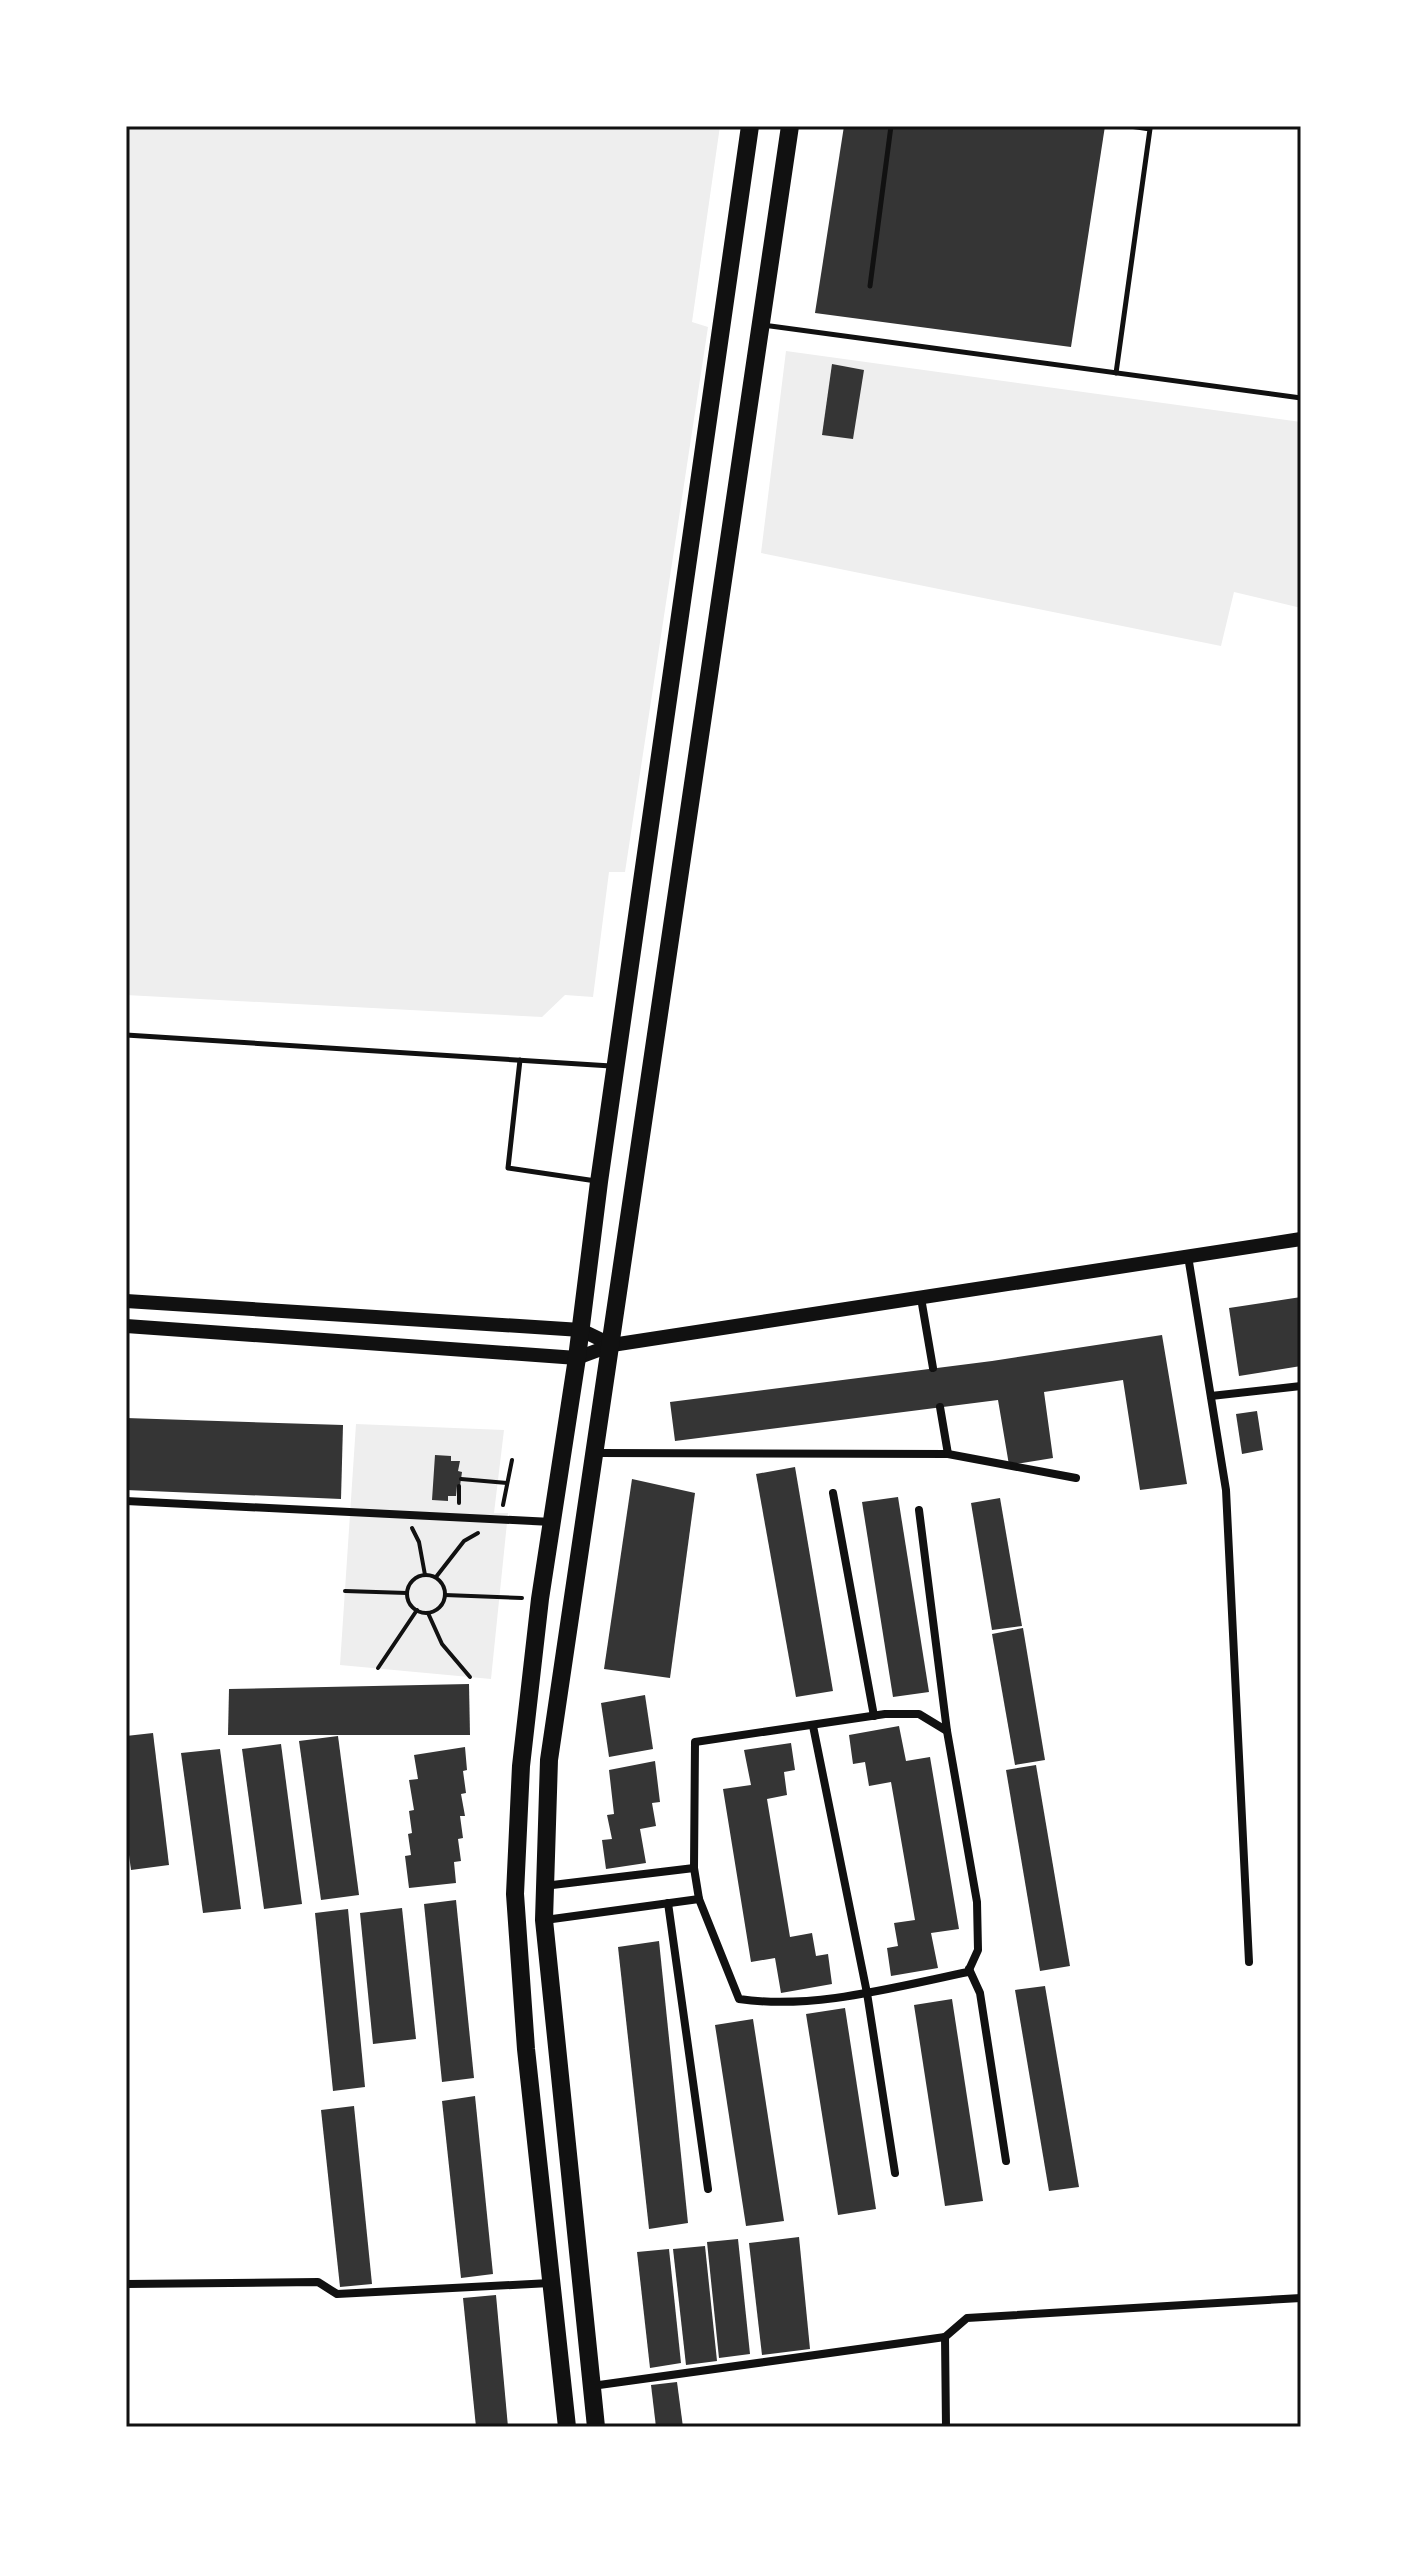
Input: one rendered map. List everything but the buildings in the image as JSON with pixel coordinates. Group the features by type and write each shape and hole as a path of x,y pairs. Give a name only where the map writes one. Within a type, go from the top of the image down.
{"main road":[{"path":"567,2427 526,2049 515,1894 521,1766 540,1599 581,1330 599,1182 750,126"},
{"path":"596,2427 544,1920 549,1760 790,126"}],"street":[{"path":"126,1326 577,1358 612,1345 1301,1239"},
{"path":"1188,1256 1226,1490 1249,1962"},
{"path":"921,1298 933,1368"},
{"path":"126,1301 581,1330 612,1345"},
{"path":"1211,1396 1301,1386"},
{"path":"940,1407 948,1454"},
{"path":"599,1453 948,1454 1076,1478"},
{"path":"833,1493 874,1716"},
{"path":"126,1501 553,1522"},
{"path":"919,1510 947,1731 977,1902 978,1950 968,1972 867,1993 768,2004 739,1999 699,1899 694,1868 695,1742 874,1716 919,1714 947,1731"},
{"path":"813,1726 867,1993 895,2173"},
{"path":"544,1886 694,1868"},
{"path":"544,1920 699,1899"},
{"path":"668,1903 708,2189"},
{"path":"969,1969 980,1993 1006,2161"},
{"path":"126,2284 318,2282 337,2294 551,2283"},
{"path":"592,2386 945,2337 967,2318 1301,2298"},
{"path":"945,2337 946,2427"}],"lane":[{"path":"870,286 891,126"},
{"path":"1116,373 1150,129 1130,126"},
{"path":"762,325 1301,398"},
{"path":"126,1035 616,1066"},
{"path":"520,1060 508,1168 599,1182"}],"path":[{"path":"436,1577 464,1541 500,1519 512,1460"},
{"path":"461,1479 507,1483"},
{"path":"403,1515 419,1542 425,1575"},
{"path":"425,1575 436,1577 443,1585 445,1595 443,1604 428,1613 417,1610 410,1603 407,1593 410,1584 417,1577 425,1575"},
{"path":"345,1591 407,1593"},
{"path":"445,1595 540,1599"},
{"path":"378,1668 417,1610"},
{"path":"428,1613 442,1644 470,1677"}],"shaded area":[{"path":"126,126 720,126 692,322 708,327 625,872 609,872 593,997 565,995 542,1017 126,995"},
{"path":"786,351 1301,422 1301,608 1234,592 1221,646 761,553"},
{"path":"356,1424 504,1430 494,1513 508,1513 491,1679 340,1665"}]}
